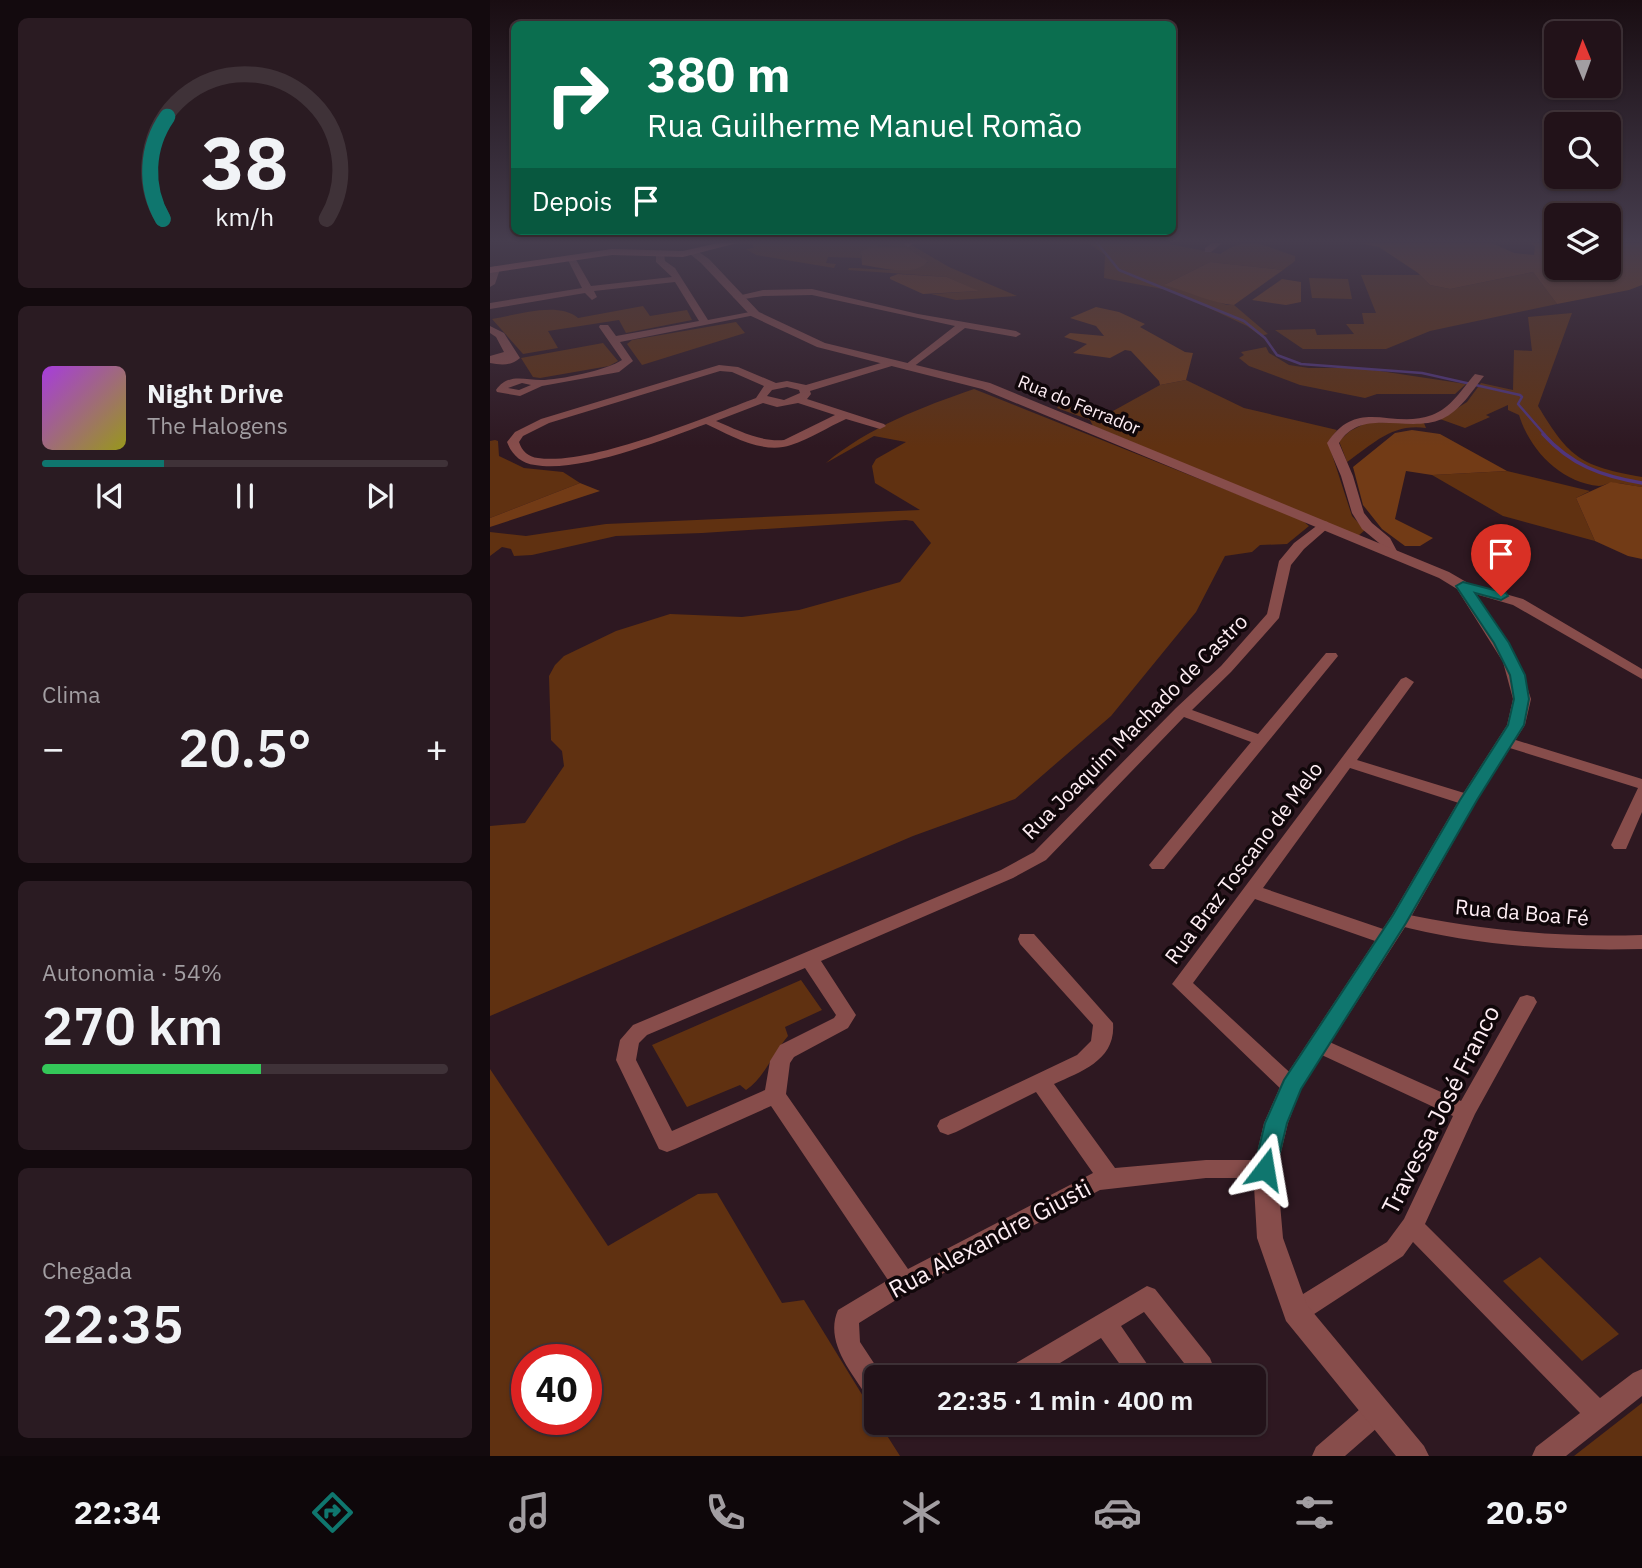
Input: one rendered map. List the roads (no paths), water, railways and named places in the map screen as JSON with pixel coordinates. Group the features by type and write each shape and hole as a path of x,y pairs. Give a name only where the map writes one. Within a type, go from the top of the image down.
{"street":[{"path":"697,311 705,323"},
{"name":"Rua do Ferrador","path":"752,311 853,359 891,363 986,386 1391,553 1463,586"},
{"path":"899,311 1016,334"},
{"path":"613,340 755,314"},
{"path":"909,367 964,325"},
{"path":"499,389 522,380 537,384 622,367 628,361 604,327"},
{"path":"492,332 512,357 522,380"},
{"path":"499,389 493,359 500,355 512,357"},
{"path":"853,359 801,391 780,403 763,399 594,456 556,463 537,462 522,457 514,449 513,442 519,434 545,421 719,368 734,369 774,386 801,391 845,415 880,426"},
{"path":"801,391 873,363"},
{"path":"1391,553 1385,541 1367,526 1358,513 1333,443 1336,436 1365,419 1421,421 1436,417 1459,403 1475,380"},
{"path":"499,389 520,394 535,388 537,384"},
{"path":"763,399 763,390 774,386"},
{"path":"705,420 762,443 775,445 786,443 845,415"},
{"name":"Rua Joaquim Machado de Castro","path":"775,1095 667,1143 626,1060 627,1045 640,1030 1007,874 1040,856 1181,711 1226,669 1274,615 1284,564 1298,545 1324,525"},
{"path":"1463,586 1518,602 1642,675"},
{"path":"1413,1456 1296,1312 1270,1238 1265,1169 1276,1123 1291,1086 1385,937 1400,919 1468,800 1516,725 1520,711 1520,685 1502,643 1463,586"},
{"path":"1158,865 1331,656"},
{"name":"Rua Braz Toscano de Melo","path":"1291,1086 1182,984 1406,682"},
{"path":"1181,711 1260,740"},
{"path":"1506,742 1642,784"},
{"path":"1347,762 1468,800"},
{"path":"1620,845 1640,802"},
{"path":"1251,891 1385,937"},
{"name":"Rua da Boa Fé","path":"1400,919 1457,932 1536,941 1642,942"},
{"path":"948,1126 1097,1051 1104,1041 1106,1032 1098,1016 1027,939"},
{"path":"808,957 846,1015 841,1023 786,1051 780,1061 775,1095 904,1283"},
{"name":"Travessa José Franco","path":"1296,1312 1395,1249 1412,1226 1465,1112 1527,1002"},
{"path":"1318,1045 1465,1112"},
{"path":"1040,1081 1108,1178"},
{"name":"Rua Alexandre Giusti","path":"864,1370 848,1345 847,1318 904,1283 1094,1182 1108,1178 1206,1169 1265,1169"},
{"path":"1412,1226 1599,1414"},
{"path":"1035,1365 1147,1297 1199,1365"},
{"path":"1105,1324 1135,1365"},
{"path":"1545,1456 1642,1381"},
{"path":"1325,1456 1376,1412"}],"waterway":[{"path":"1219,311 1244,321 1265,338 1277,355 1301,364 1422,373 1520,395 1522,397 1518,404 1545,435"},
{"path":"1543,434 1565,454 1600,473 1642,483"}]}
